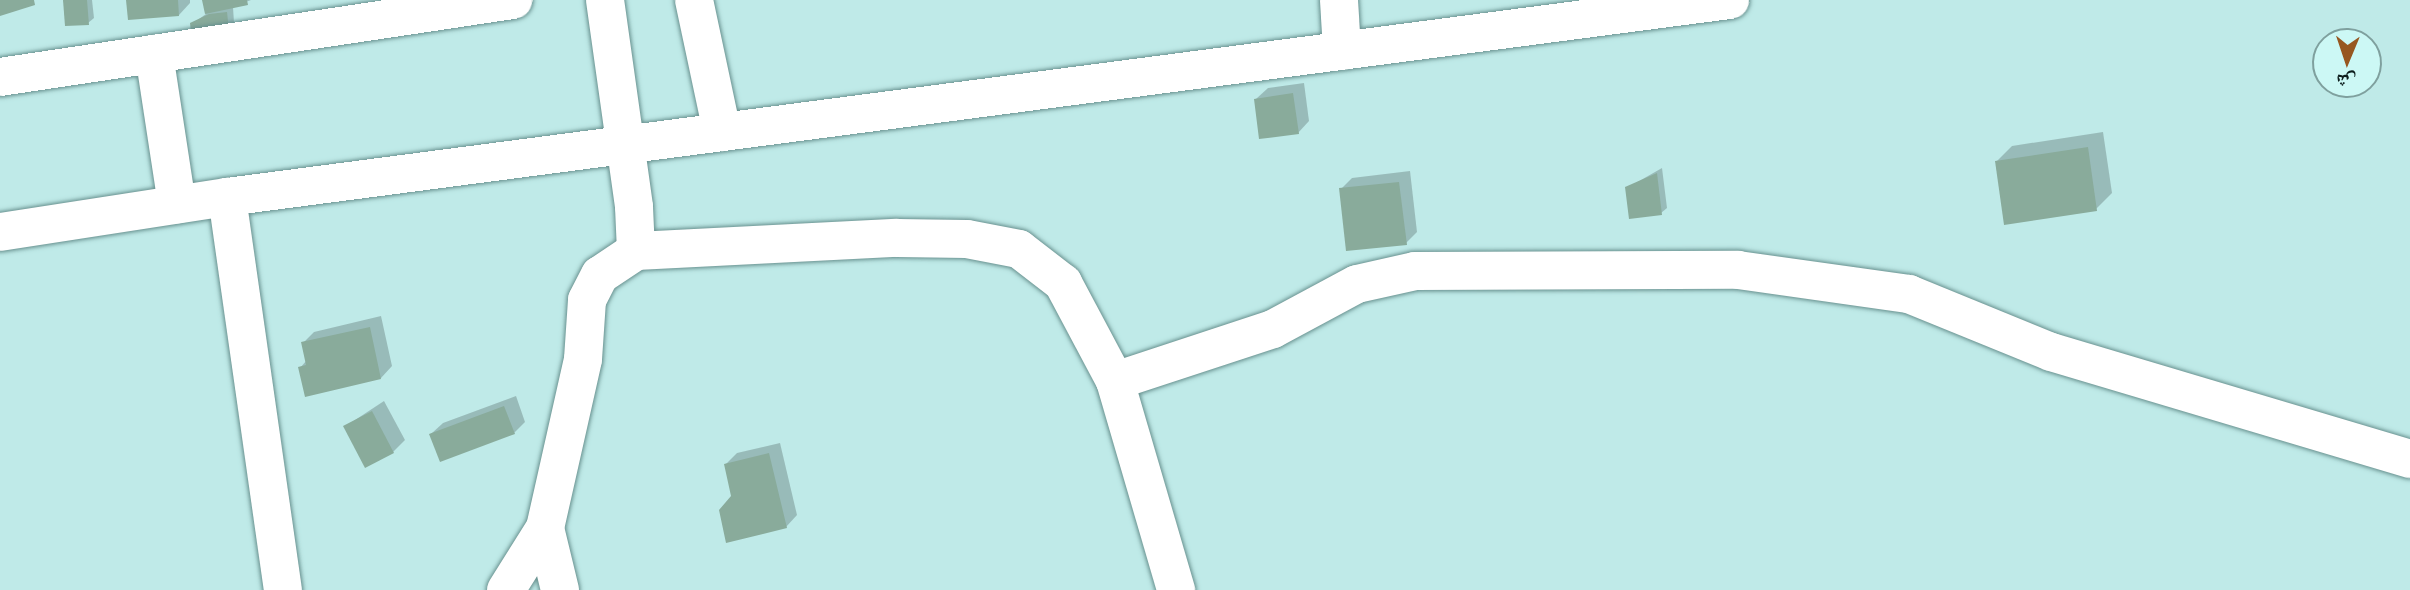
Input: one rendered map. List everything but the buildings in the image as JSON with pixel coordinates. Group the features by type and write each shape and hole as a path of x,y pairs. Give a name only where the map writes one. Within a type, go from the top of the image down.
{"street":[{"path":"0,76 513,0"},
{"path":"605,0 636,251"},
{"path":"694,0 722,132"},
{"path":"1339,0 1342,51"},
{"path":"0,232 227,197 1730,0"},
{"path":"154,54 177,204"},
{"path":"227,197 283,590"},
{"path":"506,590 545,528 583,359 587,300 600,275 636,251 897,237 967,239 1019,249 1063,283 1115,381 1176,590"},
{"path":"1115,381 1273,329 1357,284 1415,271 1738,270 1909,294 2051,352 2410,460"},
{"path":"545,528 560,590"}]}
